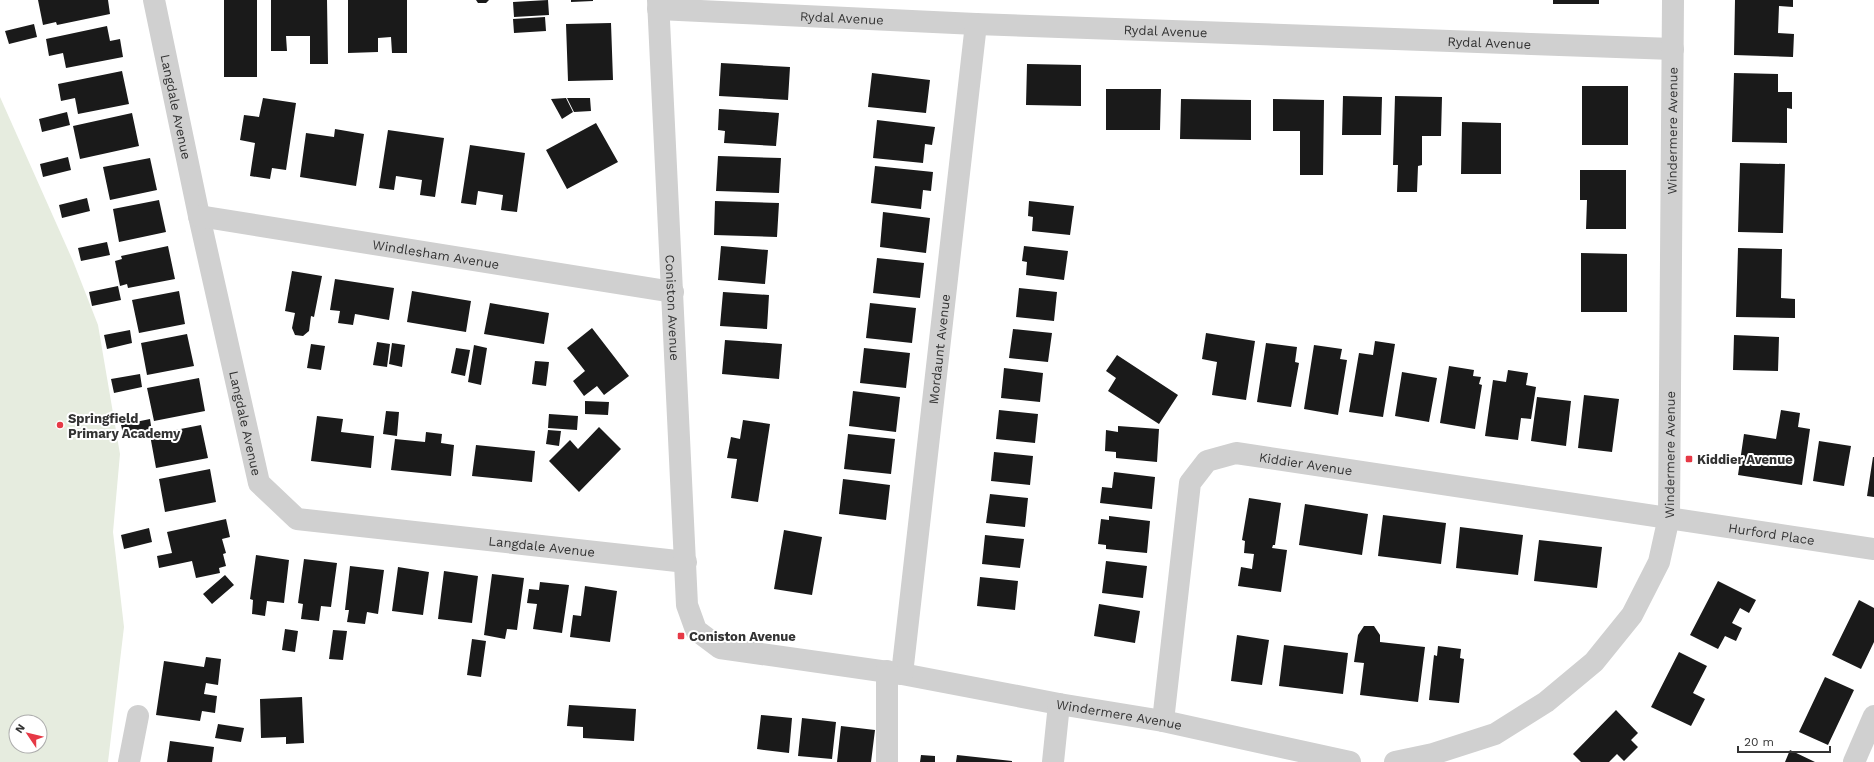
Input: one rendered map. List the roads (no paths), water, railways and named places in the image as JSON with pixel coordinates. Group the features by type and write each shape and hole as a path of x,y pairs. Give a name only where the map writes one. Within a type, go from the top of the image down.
{"street":[{"name":"Langdale Avenue","path":"154,0 199,216 259,483 297,519 686,562"},
{"name":"Windermere Avenue","path":"1395,762 1433,754 1495,734 1546,702 1594,662 1632,615 1659,562 1669,517 1673,0"},
{"name":"Rydal Avenue","path":"658,4 976,24 1672,49"},
{"name":"Coniston Avenue","path":"658,4 687,605 696,630 720,648 895,673"},
{"name":"Mordaunt Avenue","path":"887,762 895,673 976,24"},
{"name":"Windlesham Avenue","path":"199,216 673,292"},
{"name":"Kiddier Avenue","path":"1163,721 1190,483 1207,461 1236,452 1669,517"},
{"name":"Hurford Place","path":"1669,517 1874,549"},
{"name":"Windermere Avenue","path":"895,673 1059,704 1163,721 1350,762"},
{"path":"1053,762 1059,704"},
{"path":"129,762 138,716"},
{"path":"1854,762 1874,716"}],"place":[{"name":"Springfield Primary Academy","path":"60,425"},
{"name":"Kiddier Avenue","path":"1689,459"},
{"name":"Coniston Avenue","path":"681,636"}]}
